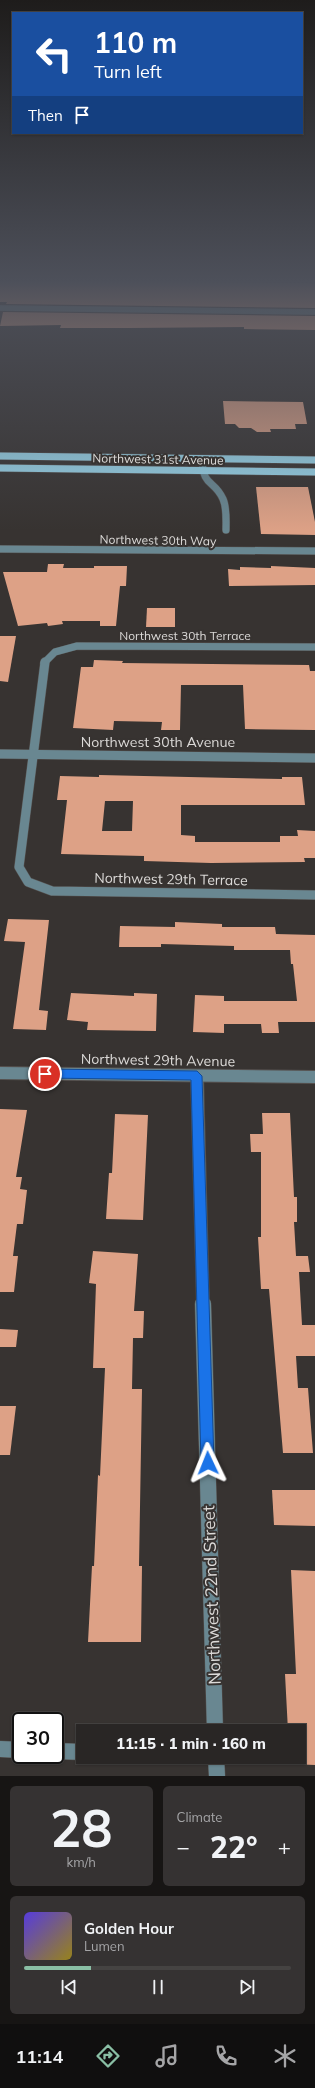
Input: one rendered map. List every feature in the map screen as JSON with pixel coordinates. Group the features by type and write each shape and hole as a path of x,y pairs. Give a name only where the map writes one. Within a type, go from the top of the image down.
{"main road":[{"name":"Northwest 31st Avenue","path":"0,456 315,460"},
{"name":"Northwest 31st Avenue","path":"0,468 315,472"}],"street":[{"path":"202,459 202,471 205,480 224,500 226,530"},
{"name":"Northwest 30th Way","path":"0,549 315,551"},
{"name":"Northwest 30th Terrace","path":"32,755 44,663 55,652 77,646 315,647"},
{"name":"Northwest 30th Avenue","path":"0,754 315,758"},
{"name":"Northwest 29th Terrace","path":"32,755 19,867 28,882 52,891 315,895"},
{"name":"Northwest 29th Avenue","path":"0,1073 315,1078"},
{"name":"Northwest 22nd Street","path":"197,1076 215,1724"},
{"path":"0,1749 12,1750"},
{"path":"64,1751 76,1752"},
{"path":"216,1764 217,1776"}],"building":[{"path":"223,401 303,402 307,424 295,424 296,429 270,429 271,432 257,432 251,428 239,428 235,424 225,424"},
{"path":"256,487 308,487 315,522 315,535 261,534"},
{"path":"48,564 64,564 63,568 127,566 126,586 120,586 116,626 100,626 100,621 62,621 63,624 48,626 47,623 18,626 3,572 47,572"},
{"path":"271,566 315,568 315,585 229,586 228,569 240,570 240,567 271,568"},
{"path":"147,608 175,608 175,627 146,627"},
{"path":"0,636 16,636 8,682 0,681"},
{"path":"94,660 123,661 122,663 309,665 310,671 315,671 315,730 245,729 243,685 181,685 180,730 161,730 162,722 114,721 113,730 73,728 81,667 93,667"},
{"path":"99,775 282,779 282,777 302,777 305,805 181,805 181,835 195,836 195,842 280,842 280,836 298,836 297,830 315,831 315,858 304,858 305,862 211,863 144,861 144,856 61,854 67,800 57,800 60,776 99,777","holes":["105,801 133,801 132,831 102,831"]},
{"path":"8,919 49,920 39,1010 48,1011 46,1030 13,1029 25,942 4,941"},
{"path":"175,922 222,924 222,927 275,927 276,934 315,935 315,1022 278,1022 279,1033 262,1033 261,1024 224,1024 224,1033 193,1032 195,995 224,996 224,1001 297,1001 293,964 291,964 290,950 234,950 234,946 161,944 161,947 119,947 120,926 175,927"},
{"path":"71,993 134,996 134,993 157,994 156,1031 87,1030 88,1022 67,1020"},
{"path":"0,1109 27,1110 16,1177 22,1177 20,1189 27,1190 23,1224 17,1224 13,1256 18,1256 14,1292 0,1292"},
{"path":"262,1113 290,1113 294,1197 297,1197 297,1222 294,1222 296,1256 308,1256 310,1272 299,1272 302,1325 315,1325 315,1356 296,1356 298,1388 308,1388 313,1453 283,1453 269,1289 261,1289 258,1237 261,1237 261,1152 251,1152 250,1134 263,1134"},
{"path":"115,1114 148,1115 143,1220 106,1219 109,1173 112,1173"},
{"path":"93,1251 138,1254 134,1311 144,1311 143,1338 133,1338 132,1389 142,1389 139,1566 142,1566 141,1642 88,1642 92,1566 94,1566 98,1475 100,1476 105,1368 93,1368 96,1284 89,1283"},
{"path":"0,1329 18,1330 16,1347 0,1347"},
{"path":"0,1406 16,1406 10,1455 0,1455"},
{"path":"272,1490 315,1490 315,1526 274,1525"},
{"path":"291,1570 315,1571 315,1765 290,1764 306,1764 306,1724 288,1724 285,1674 296,1674"}],"route":[{"path":"45,1074 197,1076 208,1463"}]}
